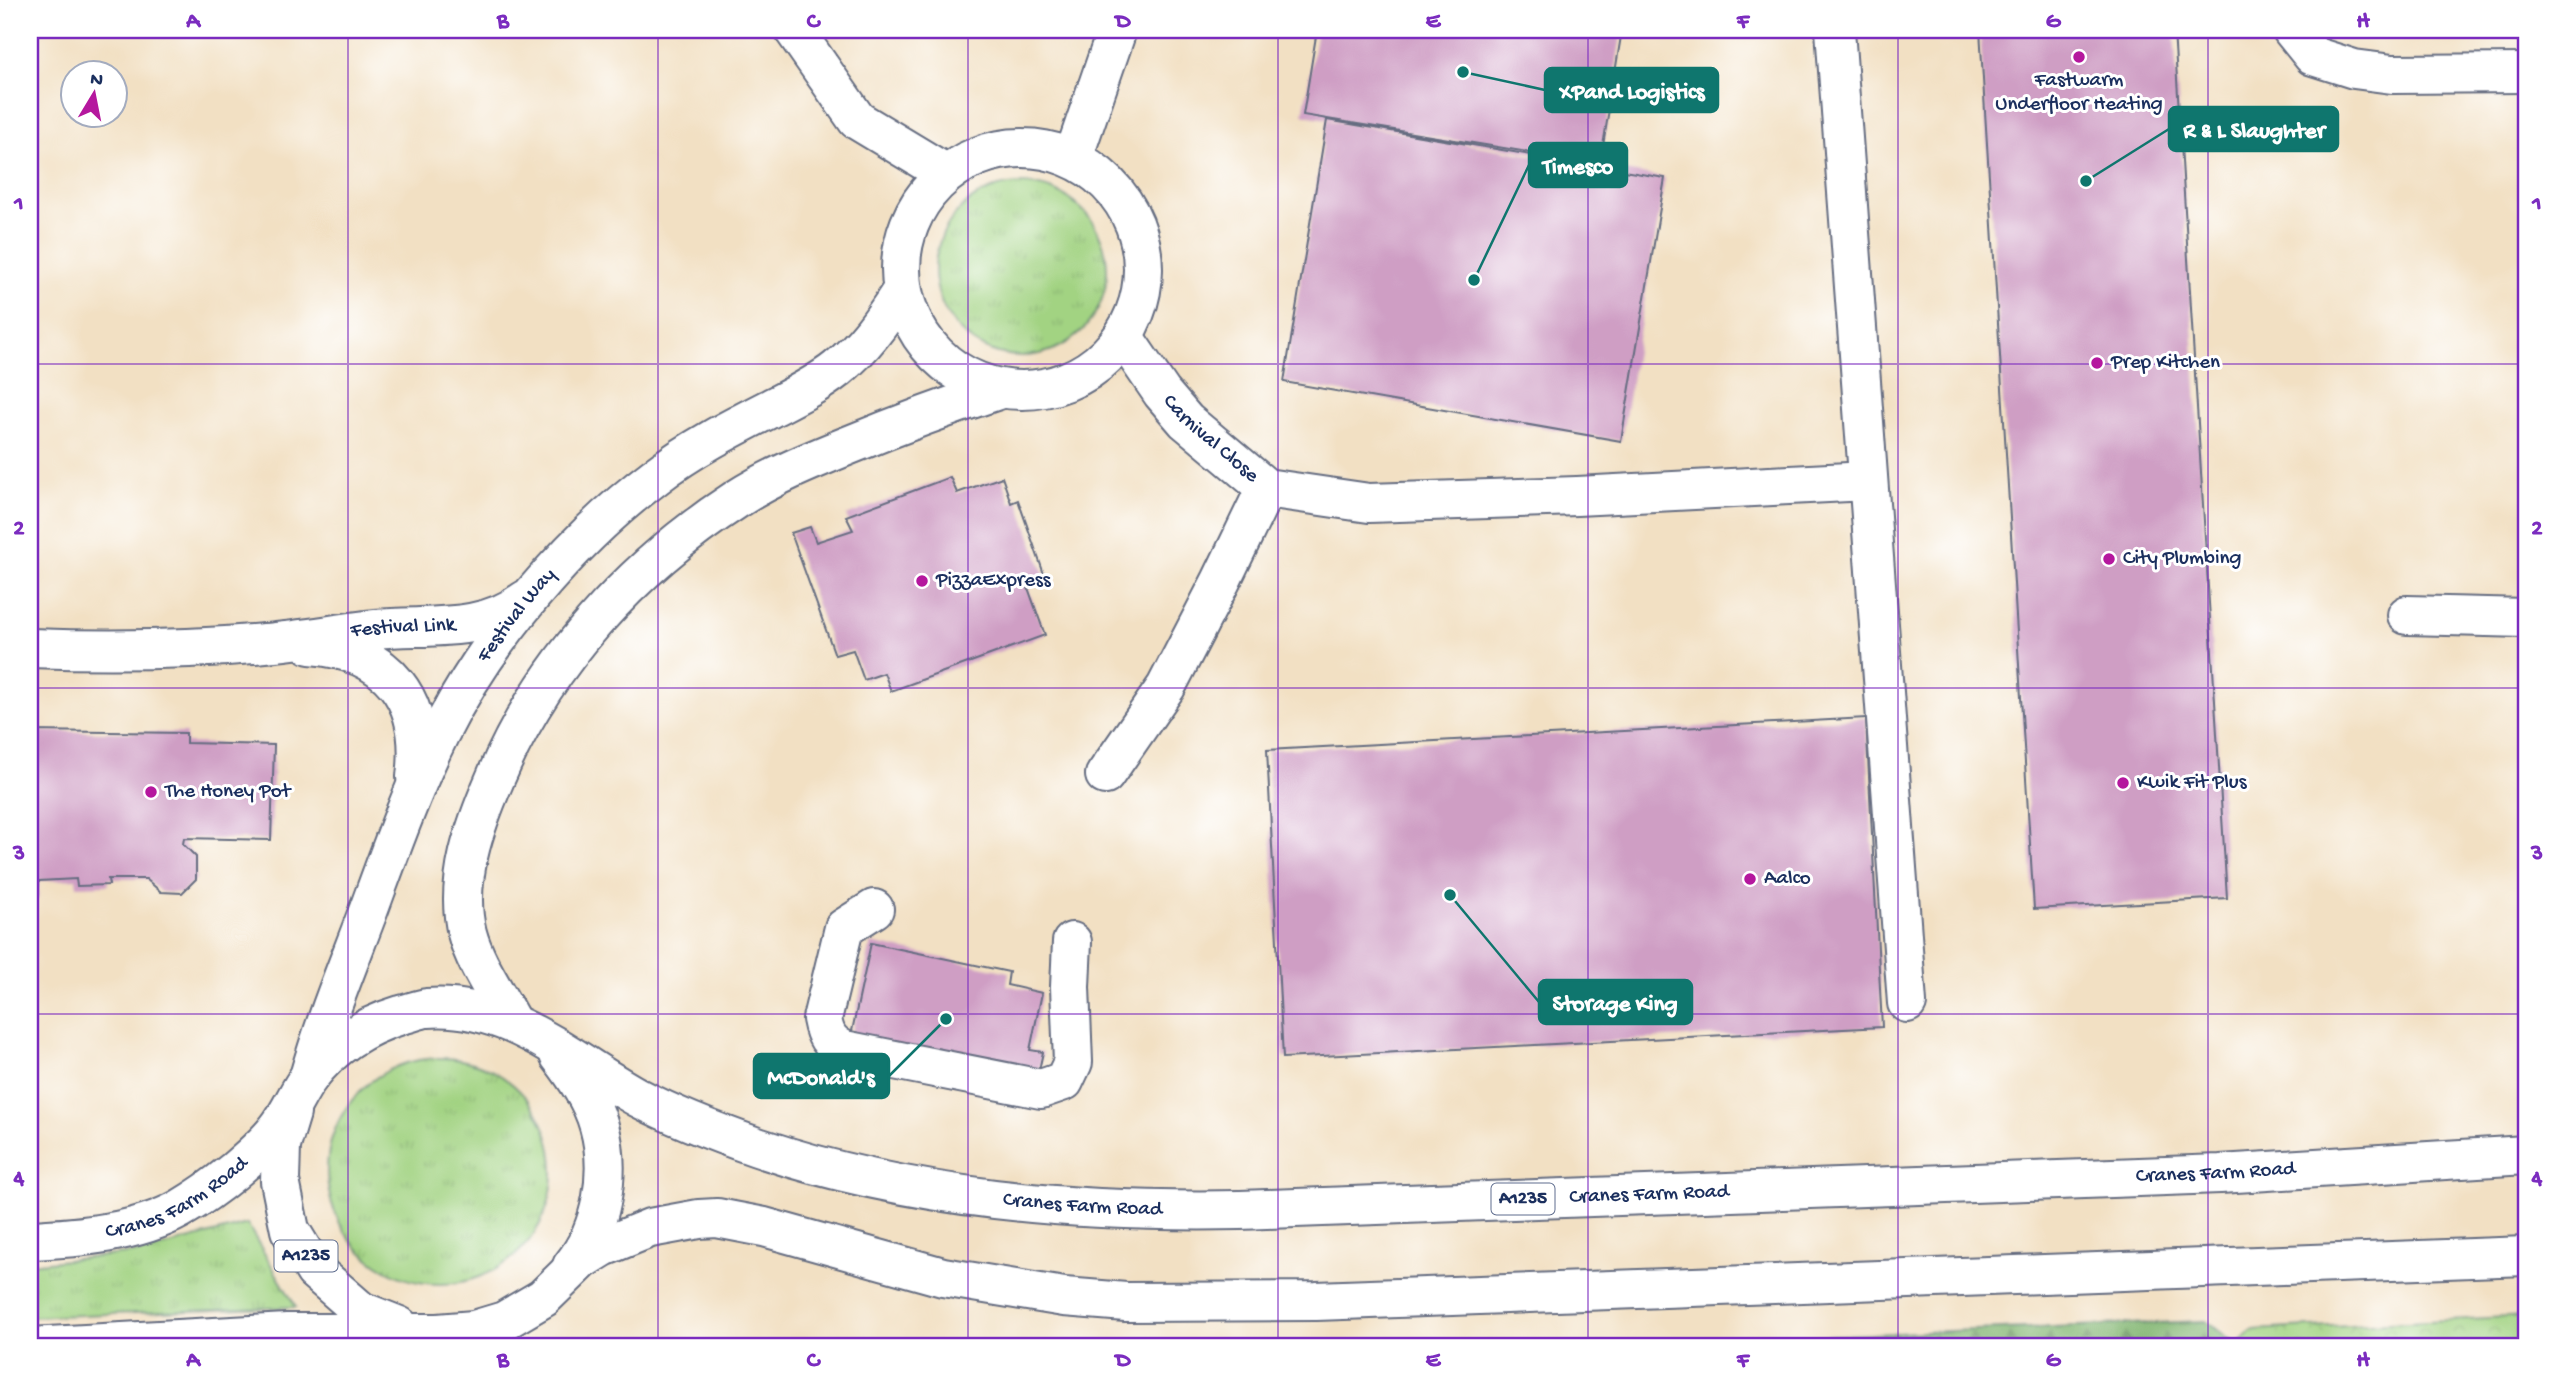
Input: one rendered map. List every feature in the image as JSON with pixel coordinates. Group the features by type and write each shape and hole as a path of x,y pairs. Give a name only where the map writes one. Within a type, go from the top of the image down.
{"street":[{"path":"794,30 857,120 945,173"},
{"path":"1073,158 1117,30"},
{"path":"1835,30 1906,1003"},
{"path":"2292,30 2313,56 2354,69 2392,74 2526,73"},
{"path":"512,1023 467,934 463,888 483,806 507,750 548,681 588,627 640,573 739,498 798,467 851,444 1001,389 1050,387 1092,368 1124,336 1140,298 1143,255 1131,214 1107,181 1073,158 1019,147 980,154 945,173 913,212 901,251 901,292 925,344 959,373 1001,389"},
{"name":"Festival Way","path":"301,1090 412,793 442,730 495,644 569,552 656,476 700,446 806,390 835,370 860,348 901,292"},
{"name":"Carnival Close","path":"1124,336 1162,393 1186,421 1266,488 1369,503 1577,496 1868,481"},
{"path":"1105,775 1166,687 1266,488"},
{"name":"Festival Link","path":"30,648 78,650 266,643 384,628 474,624 497,616 533,594"},
{"path":"2407,615 2526,618"},
{"name":"Festival Link","path":"266,643 342,650 365,659 391,677 409,703 415,726 417,752 412,793"},
{"path":"874,909 844,928 822,1018 824,1033 832,1044 844,1050 1041,1089 1064,1081 1073,1062 1070,987 1072,942"},
{"name":"Cranes Farm Road","path":"30,1240 86,1236 132,1227 177,1211 213,1188 248,1160 277,1130 301,1090 333,1050 372,1023 426,1008 476,1011 512,1023 642,1100 702,1128 760,1148 887,1181 977,1198 1071,1207 1152,1212 1240,1210 2220,1174 2526,1155"},
{"name":"Cranes Farm Road","path":"30,1347 287,1333 438,1333 474,1330 503,1321 543,1298 582,1254 598,1218 605,1177 599,1126 576,1077 551,1045"},
{"name":"Cranes Farm Road","path":"301,1090 281,1146 279,1181 290,1230 315,1271 360,1311 407,1329 438,1333"},
{"name":"Cranes Farm Road","path":"564,1277 603,1247 625,1237 675,1222 717,1218 764,1227 943,1277 1064,1297 1126,1302 1316,1301 2526,1256"}],"green space":[{"path":"1021,184 1054,190 1082,209 1101,237 1107,270 1101,303 1082,331 1054,350 1021,356 988,350 960,331 941,303 935,270 941,237 960,209 988,190"},
{"path":"440,1058 462,1060 483,1067 503,1077 520,1091 534,1108 544,1128 551,1149 551,1193 544,1214 534,1234 520,1251 503,1265 483,1275 462,1282 440,1284 418,1282 397,1275 377,1265 360,1251 346,1234 336,1214 329,1193 327,1171 329,1149 336,1128 346,1108 360,1091 377,1077 397,1067 418,1060"},
{"path":"247,1224 296,1307 30,1317 30,1264 143,1252"},
{"path":"2526,1316 2526,1347 2235,1347 2252,1330"},
{"path":"2206,1321 2240,1347 1534,1347"}],"building":[{"path":"1317,30 1622,30 1600,164 1303,115"},
{"path":"1980,30 2174,30 2227,898 2034,909"},
{"path":"1327,120 1665,178 1621,441 1284,382"},
{"name":"PizzaExpress","path":"950,477 957,493 1002,477 1011,503 1018,500 1045,577 1027,585 1045,635 891,691 884,673 864,680 853,650 835,655 791,533 810,527 816,542 853,530 846,516"},
{"path":"1866,718 1882,1027 1283,1058 1267,750"},
{"name":"The Honey Pot","path":"30,731 186,733 186,743 274,745 271,840 184,838 183,844 196,857 196,879 182,893 161,892 146,879 108,879 109,885 77,886 76,879 39,881 38,899 30,899"},
{"path":"871,943 1009,972 1007,985 1042,993 1030,1050 1043,1052 1036,1084 849,1045"}],"place":[{"name":"Fastwarm Underfloor Heating","path":"2079,57"},
{"name":"XPand Logistics","path":"1463,72"},
{"name":"R & L Slaughter","path":"2086,181"},
{"name":"Timesco","path":"1474,280"},
{"name":"Prep Kitchen","path":"2097,363"},
{"name":"City Plumbing","path":"2109,559"},
{"name":"PizzaExpress","path":"922,581"},
{"name":"Kwik Fit Plus","path":"2123,783"},
{"name":"The Honey Pot","path":"151,792"},
{"name":"Aalco","path":"1750,879"},
{"name":"Storage King","path":"1450,895"},
{"name":"McDonald's","path":"946,1019"}]}
